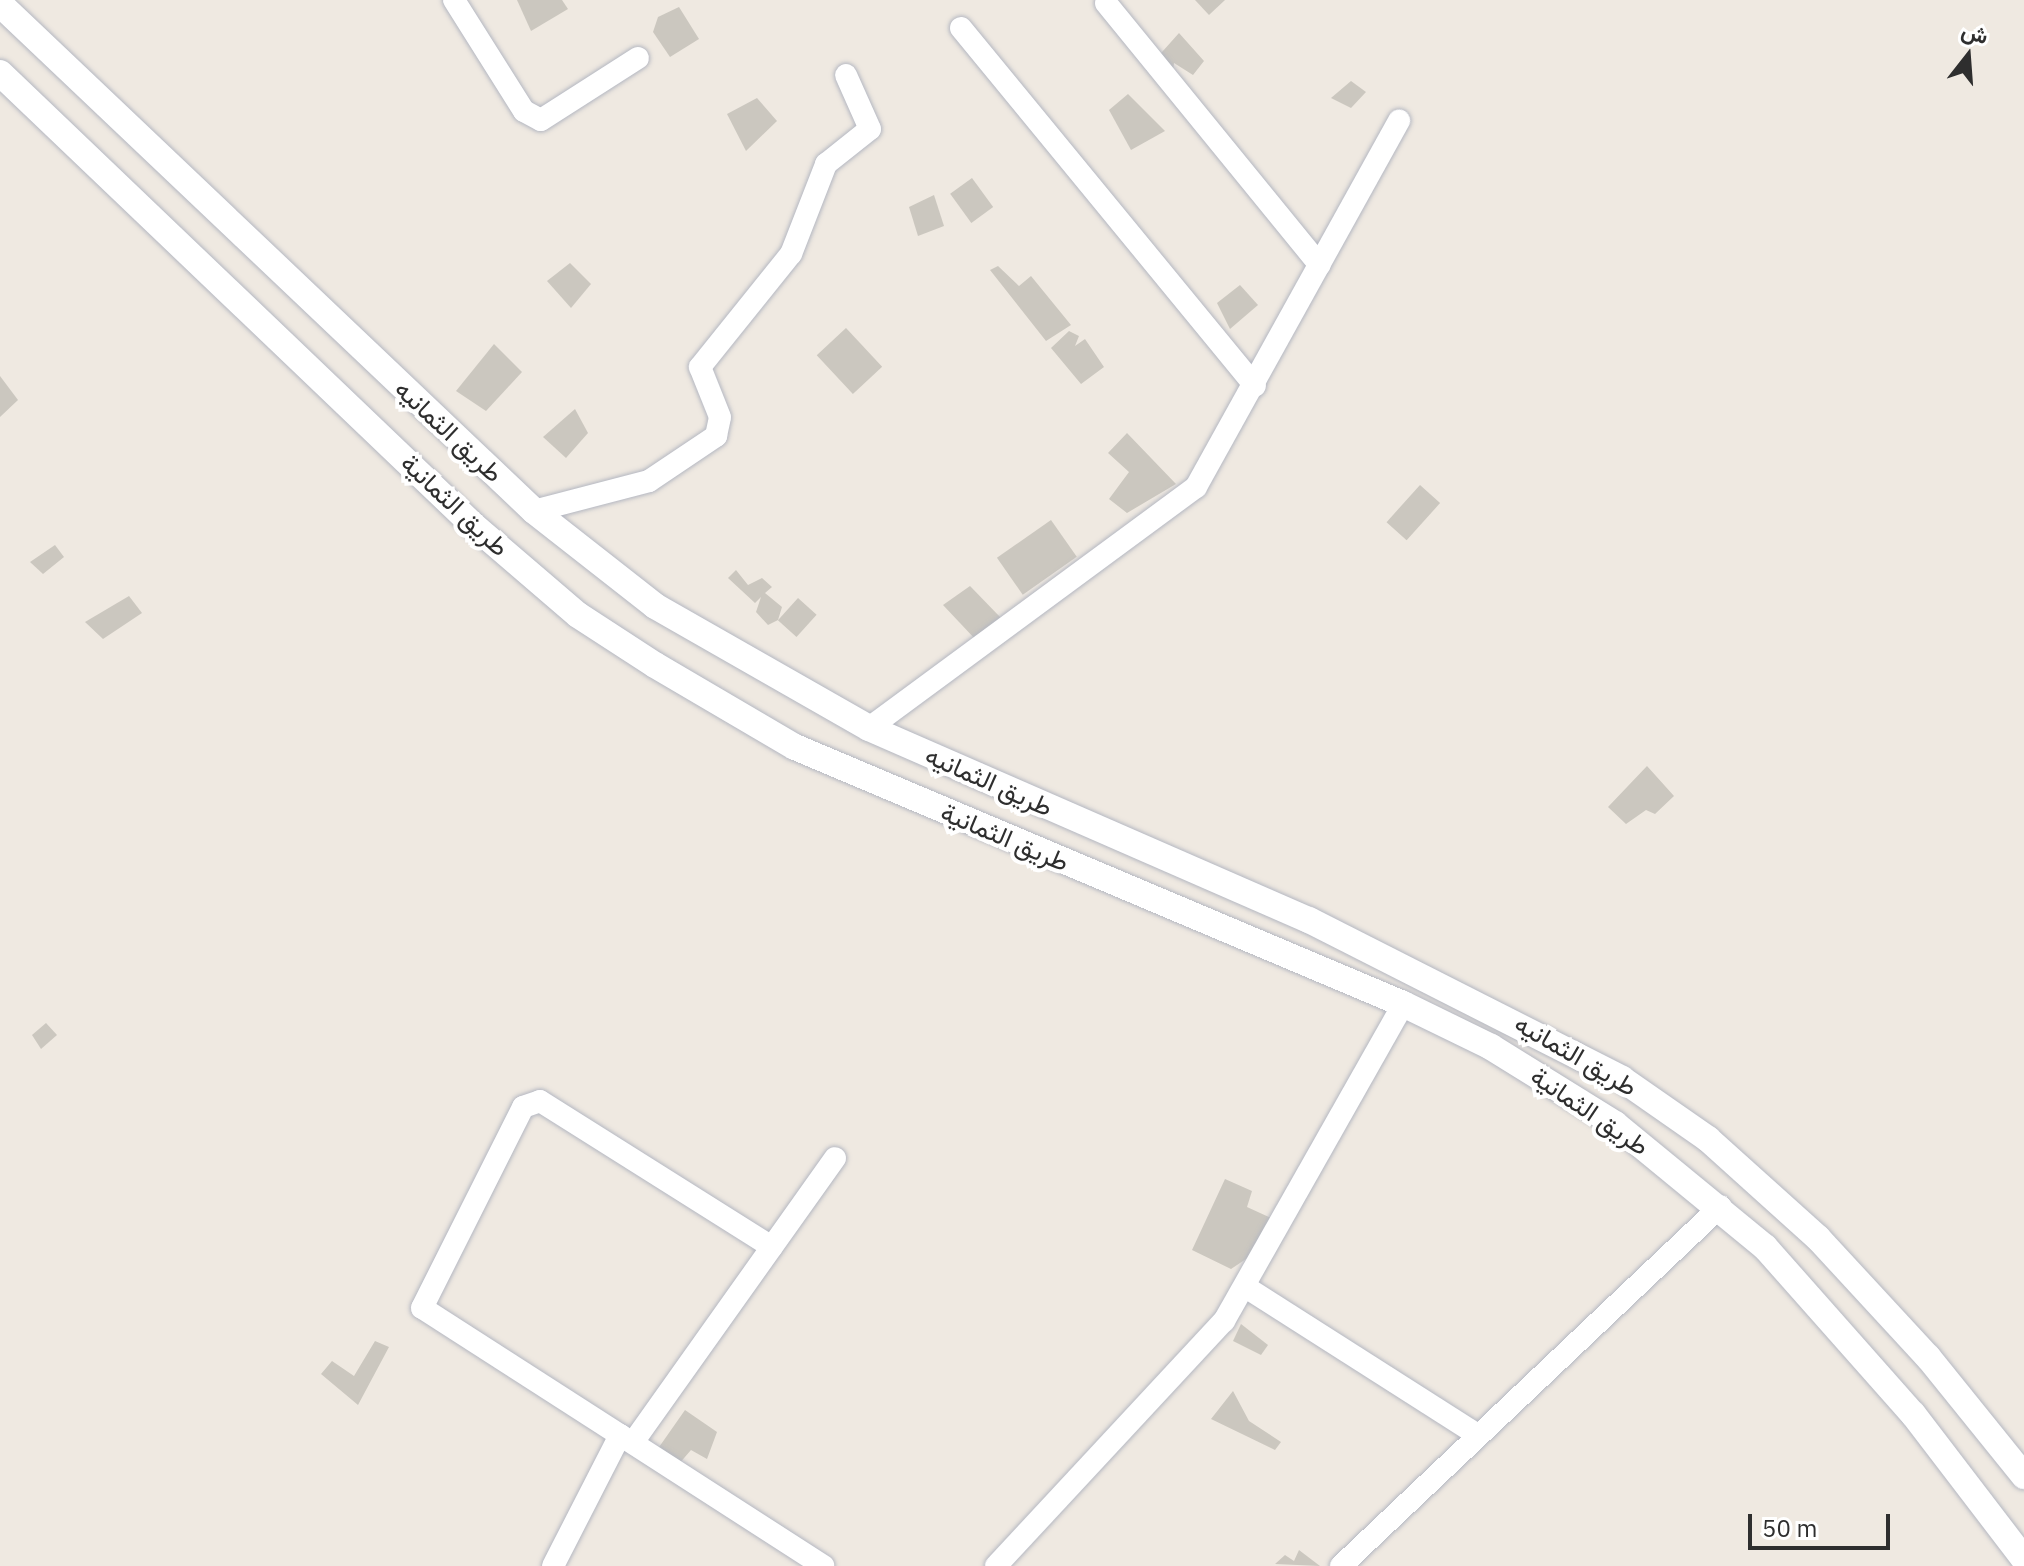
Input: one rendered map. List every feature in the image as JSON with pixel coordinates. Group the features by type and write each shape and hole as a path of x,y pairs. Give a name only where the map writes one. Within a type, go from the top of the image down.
{"street":[{"path":"454,0 524,111 541,120 638,58"},
{"path":"1106,3 1320,265"},
{"name":"طريق الثمانيه","path":"0,4 534,511 655,606 869,728 1309,920 1622,1079 1708,1139 1818,1238 1928,1357 2024,1476"},
{"path":"961,28 1255,386"},
{"name":"طريق الثمانية","path":"0,73 473,525 578,615 795,747 1403,1004 1557,1085 1721,1206 1913,1414 2024,1559"},
{"path":"534,511 649,481 716,436 720,417 700,367 791,254 826,164 870,129 846,75"},
{"path":"869,728 1182,500 1210,468 1399,121"},
{"path":"996,1566 1166,1391 1247,1288 1403,1004"},
{"path":"772,1247 540,1101 523,1107 422,1308 823,1566"},
{"path":"553,1566 627,1438 772,1247 835,1158"},
{"path":"1341,1566 1475,1433 1721,1206"},
{"path":"1247,1288 1475,1433"}],"building":[{"path":"517,0 562,0 568,9 531,31"},
{"path":"1195,0 1225,0 1209,15"},
{"path":"679,7 699,39 670,57 653,32 658,17"},
{"path":"1179,33 1204,61 1193,75 1174,63 1170,93 1146,70"},
{"path":"1351,81 1366,92 1351,108 1331,98"},
{"path":"1128,94 1165,131 1131,150 1109,110"},
{"path":"757,98 777,121 746,151 727,114"},
{"path":"972,178 993,207 971,223 950,194"},
{"path":"934,195 944,226 918,236 909,207"},
{"path":"570,263 591,284 571,308 547,281"},
{"path":"998,266 1019,286 1031,276 1071,325 1046,341 990,270"},
{"path":"1240,285 1258,305 1230,329 1217,303"},
{"path":"846,328 882,367 853,394 817,355"},
{"path":"1069,331 1079,336 1075,346 1085,339 1104,367 1081,384 1051,348"},
{"path":"494,344 522,372 486,411 456,391"},
{"path":"0,376 18,400 0,417"},
{"path":"575,409 588,433 566,458 543,437"},
{"path":"1127,433 1176,484 1127,513 1109,499 1129,472 1108,453"},
{"path":"1420,485 1440,503 1407,540 1387,522"},
{"path":"1051,520 1077,557 1023,595 997,558"},
{"path":"55,545 64,557 43,574 30,562"},
{"path":"736,570 748,585 762,578 772,587 765,593 782,607 778,620 768,625 756,612 761,597 755,603 728,578"},
{"path":"970,586 1002,619 976,640 943,605"},
{"path":"129,596 142,613 103,639 85,622"},
{"path":"798,598 817,615 797,637 778,620"},
{"path":"1647,766 1674,796 1655,814 1646,810 1626,824 1608,807"},
{"path":"46,1023 57,1035 41,1049 32,1035"},
{"path":"1225,1179 1252,1191 1247,1207 1271,1218 1252,1255 1231,1269 1192,1250"},
{"path":"1241,1324 1268,1345 1261,1355 1233,1341"},
{"path":"375,1341 389,1347 358,1405 321,1374 332,1361 354,1376"},
{"path":"1233,1391 1249,1421 1281,1442 1275,1450 1211,1419"},
{"path":"685,1410 717,1432 707,1459 691,1450 678,1465 657,1450"},
{"path":"1299,1550 1320,1566 1275,1564 1285,1555 1294,1561"}]}
